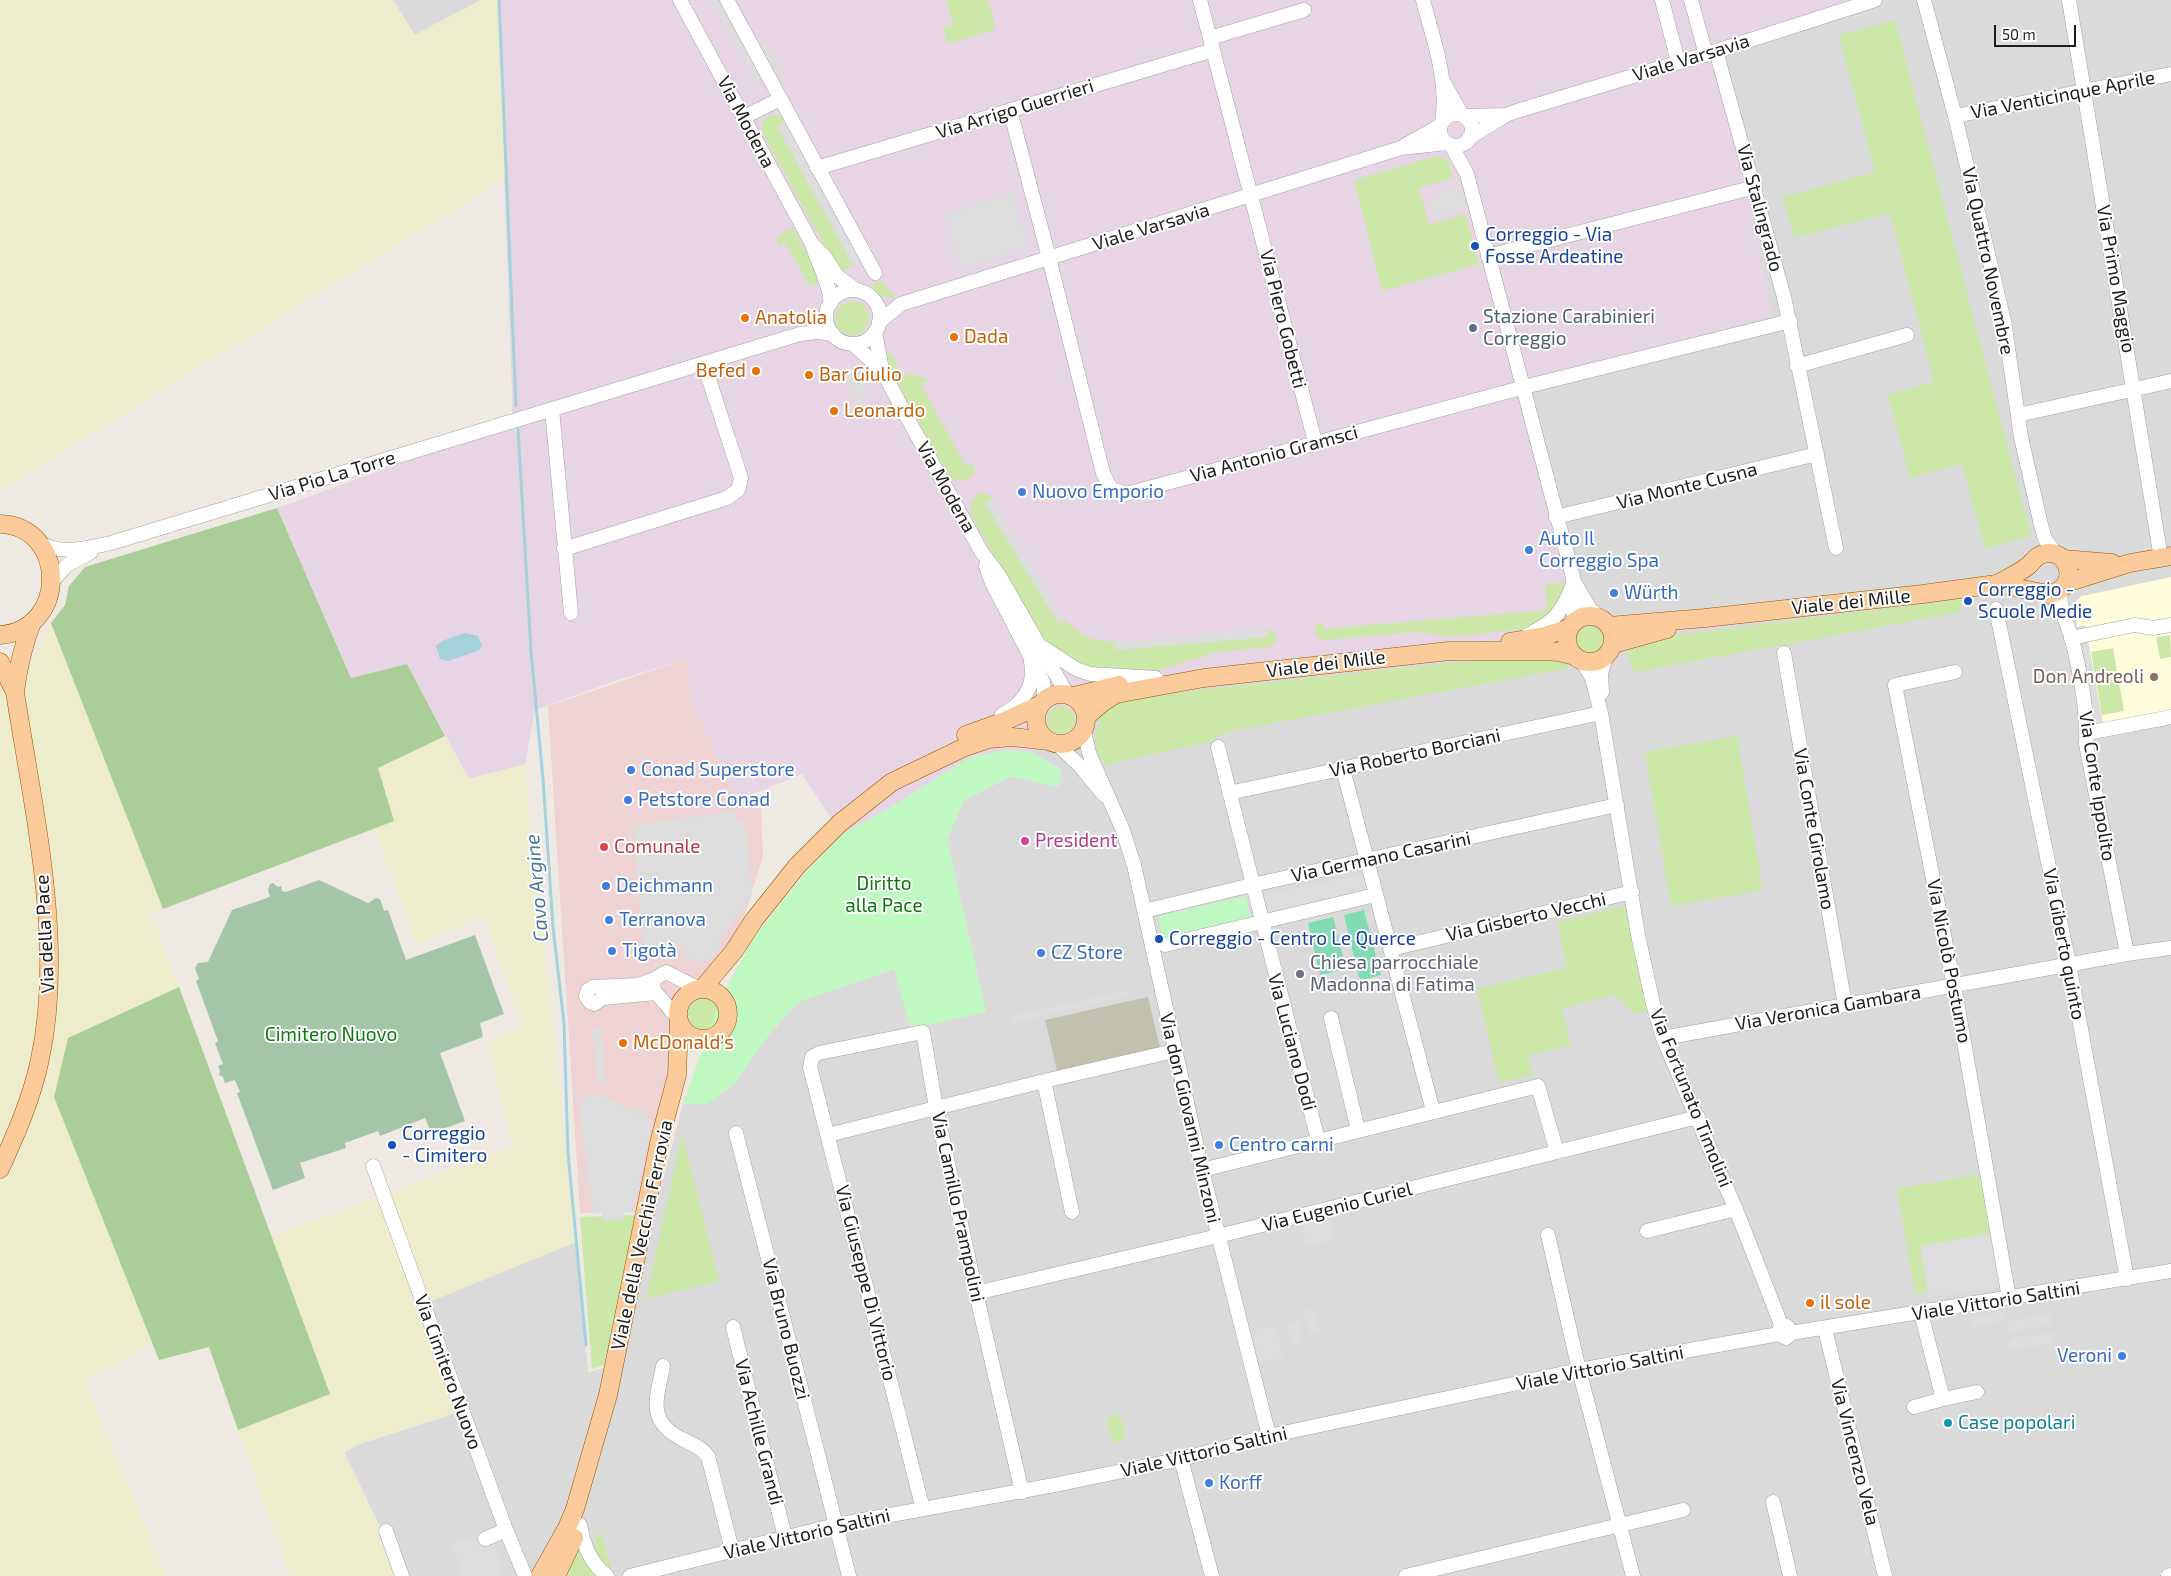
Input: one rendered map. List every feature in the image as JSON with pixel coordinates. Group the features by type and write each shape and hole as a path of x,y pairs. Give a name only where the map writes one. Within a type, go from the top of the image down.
{"main road":[{"path":"0,510 18,528 36,541 48,559 52,581 49,600 39,616 15,632 0,635"},
{"path":"0,524 18,528"},
{"name":"Viale dei Mille","path":"1997,584 2044,553 2060,557 2130,563"},
{"path":"2060,557 2069,571 2064,586"},
{"name":"Viale dei Mille","path":"1449,651 1462,647 1559,633 1586,617 1604,622 1705,618 1997,584 2036,590 2048,594 2064,586 2130,563 2166,557"},
{"path":"2034,560 2028,579 2036,590"},
{"name":"Viale dei Mille","path":"1053,742 1072,742 1102,703 1116,694 1204,678 1449,651 1559,652 1595,662 1609,650 1705,618"},
{"name":"Via della Pace","path":"0,1169 17,1132 38,1069 46,1023 50,982 47,904 15,692 18,665 32,622"},
{"path":"1604,622 1612,632 1609,650"},
{"path":"1572,626 1568,643 1578,658"},
{"name":"Via della Pace","path":"0,662 15,692"},
{"name":"Viale dei Mille","path":"1042,702 1051,695 1070,695 1156,678 1173,676 1204,678"},
{"path":"1070,695 1085,708 1085,723"},
{"path":"1042,702 1037,713 1038,729 1053,742"},
{"name":"Viale della Vecchia Ferrovia","path":"908,773 930,754 967,734 1005,721 1042,702"},
{"name":"Viale della Vecchia Ferrovia","path":"556,1576 587,1506 602,1442 608,1395 660,1139 677,1075 678,1008 683,998 691,991 701,989 734,951 754,920 810,851 855,810 892,782 965,747 989,739 1012,737 1053,742"},
{"name":"Viale della Vecchia Ferrovia","path":"677,1075 691,1054 708,1039 717,1035 726,1025 728,1014 728,975 734,951"},
{"path":"701,989 716,993 727,1005"},
{"path":"678,1020 684,1031 690,1036 698,1039 708,1039"},
{"name":"Viale della Vecchia Ferrovia","path":"538,1576 567,1528 575,1509 608,1395"},
{"path":"532,1576 538,1576"}],"street":[{"name":"Via Modena","path":"680,0 812,244 817,261 827,281 829,306"},
{"path":"727,0 875,272"},
{"name":"Via Piero Gobetti","path":"1200,0 1315,442"},
{"path":"1423,0 1443,82 1444,111 1441,135 1449,144 1467,174"},
{"path":"1662,0 1678,62"},
{"name":"Via Stalingrado","path":"1691,0 1711,53 1755,187 1790,321 1797,366 1836,548"},
{"name":"Viale Varsavia","path":"874,300 901,304 1401,148 1449,144 1459,145 1506,115 1711,53 1875,0"},
{"name":"Via Quattro Novembre","path":"1924,0 1955,116 2004,321 2018,415 2041,525 2045,539 2060,557"},
{"name":"Via Primo Maggio","path":"2069,0 2134,389 2166,557"},
{"name":"Via Arrigo Guerrieri","path":"817,168 1010,110 1212,44 1304,10"},
{"name":"Via Venticinque Aprile","path":"1955,116 2171,74"},
{"path":"1443,82 1472,128 1468,139 1467,174 1574,581 1590,609 1604,622"},
{"path":"744,117 780,99"},
{"path":"1010,110 1049,258"},
{"name":"Viale Varsavia","path":"1401,148 1453,114 1463,116 1506,115"},
{"path":"1488,256 1755,187"},
{"name":"Via Modena","path":"812,244 826,257 837,276 856,290"},
{"name":"Via Antonio Gramsci","path":"1049,258 1103,472 1111,489 1126,494 1523,387 1790,321"},
{"path":"856,290 863,292 874,300 880,315 877,327 865,340 853,344 842,341 833,334 827,323 829,306 839,294 856,290"},
{"name":"Viale Varsavia","path":"877,327 901,304"},
{"name":"Via Pio La Torre","path":"800,334 815,322 829,306"},
{"name":"Via Modena","path":"877,327 882,370"},
{"name":"Via Pio La Torre","path":"36,541 51,548 67,551 111,543 800,334 818,332 833,334"},
{"path":"1797,366 1907,335"},
{"name":"Via Modena","path":"853,344 882,370 981,551 992,582 1035,650 1070,695"},
{"path":"564,549 727,498 738,490 741,478 704,364"},
{"path":"2018,415 2171,381"},
{"path":"552,409 564,549 572,613"},
{"name":"Via Monte Cusna","path":"1556,517 1817,454"},
{"name":"Via Quattro Novembre","path":"2034,560 2041,539 2041,525"},
{"name":"Via Pio La Torre","path":"52,581 75,560 111,543"},
{"path":"1572,626 1574,581"},
{"path":"1514,641 1544,627 1558,615 1574,581"},
{"name":"Via Conte Ippolito","path":"2064,586 2062,608 2072,638 2088,725 2086,744 2127,954"},
{"name":"Via Giberto quinto","path":"1996,609 2069,964 2127,1280"},
{"path":"2072,638 2135,625 2153,628 2171,625"},
{"name":"Via Modena","path":"1035,650 1043,682 1042,702"},
{"name":"Via Modena","path":"967,734 1014,708 1022,701 1031,683 1035,650"},
{"name":"Viale dei Mille","path":"1035,650 1090,674 1156,678"},
{"name":"Via Fortunato Timolini","path":"1601,713 1601,674 1609,650"},
{"name":"Via Conte Girolamo","path":"1784,653 1844,1005"},
{"name":"Via Fortunato Timolini","path":"1578,658 1592,678 1601,713 1644,970 1663,1038 1736,1209 1784,1331"},
{"name":"Via Nicolò Postumo","path":"1955,672 1895,685 1954,985 2010,1298"},
{"name":"Via Roberto Borciani","path":"1229,793 1601,713"},
{"path":"2087,733 2171,717"},
{"name":"Via don Giovanni Minzoni","path":"1085,723 1089,753 1099,772 1109,801 1122,828 1131,856 1202,1170 1269,1436"},
{"name":"Via don Giovanni Minzoni","path":"1053,742 1080,766 1109,801"},
{"name":"Via Luciano Dodi","path":"1218,747 1261,923 1318,1140"},
{"path":"1343,769 1432,1111"},
{"name":"Via Germano Casarini","path":"1144,911 1252,885 1617,805"},
{"name":"Via Gisberto Vecchi","path":"1391,949 1632,892"},
{"path":"1165,945 1375,895"},
{"name":"Via Veronica Gambara","path":"1663,1038 2069,964 2171,948"},
{"path":"678,1020 655,986 666,972 701,989"},
{"path":"1330,1018 1358,1130"},
{"name":"Via Camillo Prampolini","path":"812,1057 923,1032 936,1108 1022,1492"},
{"path":"828,1135 1044,1081 1174,1052"},
{"name":"Via Giuseppe Di Vittorio","path":"812,1057 810,1067 923,1509"},
{"path":"1044,1081 1072,1212"},
{"path":"1202,1170 1538,1086 1557,1152"},
{"name":"Via Eugenio Curiel","path":"976,1293 1218,1236 1698,1117"},
{"name":"Via Bruno Buozzi","path":"736,1133 849,1576"},
{"name":"Via Cimitero Nuovo","path":"373,1166 506,1530 525,1576"},
{"path":"1647,1231 1736,1209"},
{"path":"1548,1235 1579,1370 1633,1576"},
{"name":"Viale Vittorio Saltini","path":"630,1576 836,1525 1022,1492 1181,1459 1269,1436 1579,1370 1784,1331 1825,1329 2127,1280 2171,1271"},
{"path":"1921,1313 1943,1399"},
{"name":"Via Achille Grandi","path":"733,1327 785,1537"},
{"name":"Via Vincenzo Vela","path":"1825,1329 1886,1576"},
{"path":"663,1366 655,1405 657,1417 670,1433 703,1450 708,1456 732,1550"},
{"path":"1914,1406 1977,1392"},
{"path":"1181,1459 1212,1576"},
{"path":"1773,1502 1790,1576"},
{"path":"1406,1576 1456,1570 1620,1525 1683,1510"},
{"path":"580,1525 588,1554 598,1569 606,1576"},
{"path":"485,1539 506,1530"},
{"path":"386,1531 402,1576"}],"shaded area":[{"path":"0,0 393,0 415,35 481,0 498,0 506,178 0,491"},
{"path":"393,0 481,0 414,35"},
{"path":"498,0 1888,0 1720,52 1772,315 1525,384 1590,628 1116,687 1031,752 1002,750 842,834 802,774 736,801 690,694 689,658 615,681 535,710 525,764 469,779 407,664 352,679 277,508 513,423"},
{"path":"710,0 720,0 764,81 757,85"},
{"path":"1888,0 2171,0 2171,1576 400,1576 385,1537 344,1452 360,1444 465,1410 429,1302 576,1242 588,1372 624,1363 649,1233 683,1104 708,1104 798,1002 895,969 986,1012 947,840 963,801 1011,776 1058,787 1061,770 1031,752 1525,384 1720,52"},
{"path":"767,41 785,77 777,81 758,46"},
{"path":"786,121 861,261 853,265 777,126"},
{"path":"1460,184 1467,209 1433,218 1428,201 1439,198 1437,190"},
{"path":"1013,191 1028,247 960,271 944,214"},
{"path":"847,367 855,367 870,394 862,396 874,419 865,419 840,373 848,372"},
{"path":"993,500 1065,619 1058,623 986,504"},
{"path":"2171,577 2171,722 2104,729 2085,625 2077,627 2073,604 2082,596"},
{"path":"51,623 163,909 151,913 179,987 68,1038 54,1097 153,1344 85,1381 166,1576 0,1576 0,672 30,667 39,641"},
{"path":"1266,628 1268,637 1115,650 1115,642"},
{"path":"2088,646 2103,724 2093,726 2078,648"},
{"path":"689,658 690,694 736,801 761,807 763,856 739,933 704,978 677,996 670,1017 673,1036 672,1060 639,1211 580,1213 548,706"},
{"path":"445,736 469,779 525,764 576,1242 429,1302 465,1410 360,1444 344,1452 385,1537 400,1576 290,1576 238,1430 330,1394 271,1236 513,1147 487,1041 522,1025 484,917 417,945 374,828 394,821 378,768"},
{"path":"735,811 737,821 745,821 752,894 719,942 720,948 710,960 702,962 691,961 684,957 680,945 643,946 633,825"},
{"path":"1369,872 1375,895 1261,923 1255,896"},
{"path":"1129,990 1130,996 1013,1023 1011,1016"},
{"path":"1148,997 1160,1048 1057,1071 1045,1020"},
{"path":"601,1027 606,1083 597,1083 592,1028"},
{"path":"599,1095 613,1100 634,1113 639,1107 647,1116 650,1125 634,1212 624,1212 624,1219 603,1221 602,1213 593,1214 578,1098"},
{"path":"1329,1217 1335,1240 1306,1247 1301,1224"},
{"path":"1992,1233 2001,1287 1929,1298 1920,1246"},
{"path":"1315,1308 1320,1331 1309,1334 1304,1311"},
{"path":"2003,1311 2005,1320 1973,1326 1971,1317"},
{"path":"2051,1314 2052,1324 2008,1332 2006,1321"},
{"path":"1298,1320 1303,1343 1292,1346 1286,1323"},
{"path":"1276,1325 1283,1357 1259,1363 1252,1331"},
{"path":"2054,1332 2055,1343 2011,1349 2010,1339"},
{"path":"491,1531 503,1571 500,1576 462,1576 451,1543"}],"green space":[{"path":"946,0 988,0 996,29 948,44 943,28 953,24"},
{"path":"1895,20 2031,536 1985,549 1962,464 1910,478 1888,395 1934,382 1890,213 1794,238 1783,197 1875,172 1839,35"},
{"path":"773,115 780,116 786,121 777,126 853,265 839,272 763,134 761,124 767,117"},
{"path":"1437,156 1448,160 1453,178 1419,188 1429,224 1465,214 1479,264 1382,291 1354,180"},
{"path":"791,228 794,229 822,281 810,287 785,242 778,246 778,237"},
{"path":"881,280 896,298 880,297 867,289"},
{"path":"852,301 864,306 869,318 864,330 852,335 840,330 835,318 840,306"},
{"path":"890,352 903,376 910,373 927,379 928,381 921,385 966,466 973,463 975,471 970,477 959,481 948,476 883,356"},
{"path":"979,493 986,493 993,499 985,504 1058,623 1065,620 1087,637 1099,641 1115,642 1116,650 1267,637 1266,628 1275,634 1277,640 1270,647 1216,652 1158,671 1120,673 1091,670 1064,658 1042,638 971,516 971,501"},
{"path":"277,508 351,678 407,664 445,736 378,768 394,821 163,909 51,623 65,605 69,586 85,567"},
{"path":"1564,582 1562,601 1555,611 1531,628 1452,637 1417,632 1321,640 1315,632 1317,625 1323,621 1325,629 1547,610 1545,585"},
{"path":"1961,599 1961,612 1634,672 1628,656 1628,645 1655,638"},
{"path":"1590,626 1600,630 1604,640 1600,650 1590,654 1580,650 1576,640 1580,630"},
{"path":"2170,635 2171,657 2160,659 2156,637"},
{"path":"2113,648 2124,711 2102,715 2091,652"},
{"path":"1515,656 1564,658 1569,668 1226,732 1212,741 1105,765 1092,744 1102,713 1119,699"},
{"path":"1061,706 1071,710 1075,720 1071,730 1061,734 1051,730 1047,720 1051,710"},
{"path":"1737,736 1763,890 1671,906 1645,752"},
{"name":"Diritto alla Pace","path":"1002,750 1031,752 1061,770 1058,787 1011,776 963,801 947,840 986,1012 911,1029 894,969 799,1002 774,1028 734,1084 708,1104 683,1104 721,997 756,935 806,872 842,834 884,811 967,759"},
{"name":"Cimitero Nuovo","path":"319,880 368,903 376,898 380,899 384,911 388,910 406,960 475,935 504,1014 480,1023 483,1037 440,1053 465,1121 431,1133 425,1118 380,1136 378,1131 345,1143 346,1148 300,1163 305,1178 273,1190 237,1093 240,1092 235,1080 225,1083 223,1077 219,1075 218,1066 223,1064 215,1043 218,1041 196,981 199,979 195,968 198,963 208,962 232,910 270,896 268,890 270,884 273,883 278,887 281,886 282,891 286,892"},
{"path":"1246,896 1251,918 1163,938 1158,916"},
{"path":"1625,906 1649,1010 1634,1014 1615,995 1562,1008 1571,1045 1528,1055 1533,1075 1499,1083 1477,989 1567,968 1557,922"},
{"path":"1364,910 1381,975 1360,981 1344,915"},
{"path":"1333,917 1346,969 1320,975 1308,923"},
{"path":"179,987 330,1394 238,1430 209,1347 159,1360 54,1097 68,1038"},
{"path":"703,994 716,998 720,1003 711,1032 700,1033 692,1031 686,1026 683,1019 683,1011 686,1003 693,997"},
{"path":"682,1133 719,1281 646,1299"},
{"path":"1981,1174 1992,1233 1920,1246 1928,1291 1915,1294 1897,1189"},
{"path":"635,1215 604,1365 592,1369 580,1217"},
{"path":"1115,1413 1122,1421 1124,1432 1124,1439 1117,1444 1110,1436 1108,1426 1108,1419"},
{"path":"596,1532 604,1538 606,1552 612,1565 609,1568 600,1560 596,1553"},
{"path":"578,1542 584,1562 600,1576 562,1576"}],"water":[{"path":"465,633 478,636 482,645 480,650 448,661 440,659 436,646 442,641"}],"waterway":[{"path":"499,0 516,406"},
{"name":"Cavo Argine","path":"518,429 531,651 543,779 553,927 564,1023 568,1153 586,1345"}],"place":[{"name":"Correggio - Via Fosse Ardeatine","path":"1475,246"},
{"name":"Anatolia","path":"745,318"},
{"name":"Stazione Carabinieri Correggio","path":"1473,328"},
{"name":"Dada","path":"954,337"},
{"name":"Befed","path":"756,371"},
{"name":"Bar Giulio","path":"809,375"},
{"name":"Leonardo","path":"834,411"},
{"name":"Nuovo Emporio","path":"1022,492"},
{"name":"Auto Il Correggio Spa","path":"1529,550"},
{"name":"Würth","path":"1614,593"},
{"name":"Correggio - Scuole Medie","path":"1968,601"},
{"name":"Don Andreoli","path":"2154,677"},
{"name":"Conad Superstore","path":"631,770"},
{"name":"Petstore Conad","path":"628,800"},
{"name":"President","path":"1025,841"},
{"name":"Comunale","path":"604,847"},
{"name":"Deichmann","path":"606,886"},
{"name":"Terranova","path":"609,920"},
{"name":"Correggio - Centro Le Querce","path":"1159,939"},
{"name":"Tigotà","path":"612,951"},
{"name":"CZ Store","path":"1041,953"},
{"name":"Chiesa parrocchiale Madonna di Fatima","path":"1300,974"},
{"name":"McDonald's","path":"623,1043"},
{"name":"Correggio - Cimitero","path":"392,1145"},
{"name":"Centro carni","path":"1219,1145"},
{"name":"il sole","path":"1810,1303"},
{"name":"Veroni","path":"2122,1356"},
{"name":"Case popolari","path":"1948,1423"},
{"name":"Korff","path":"1209,1483"}]}
